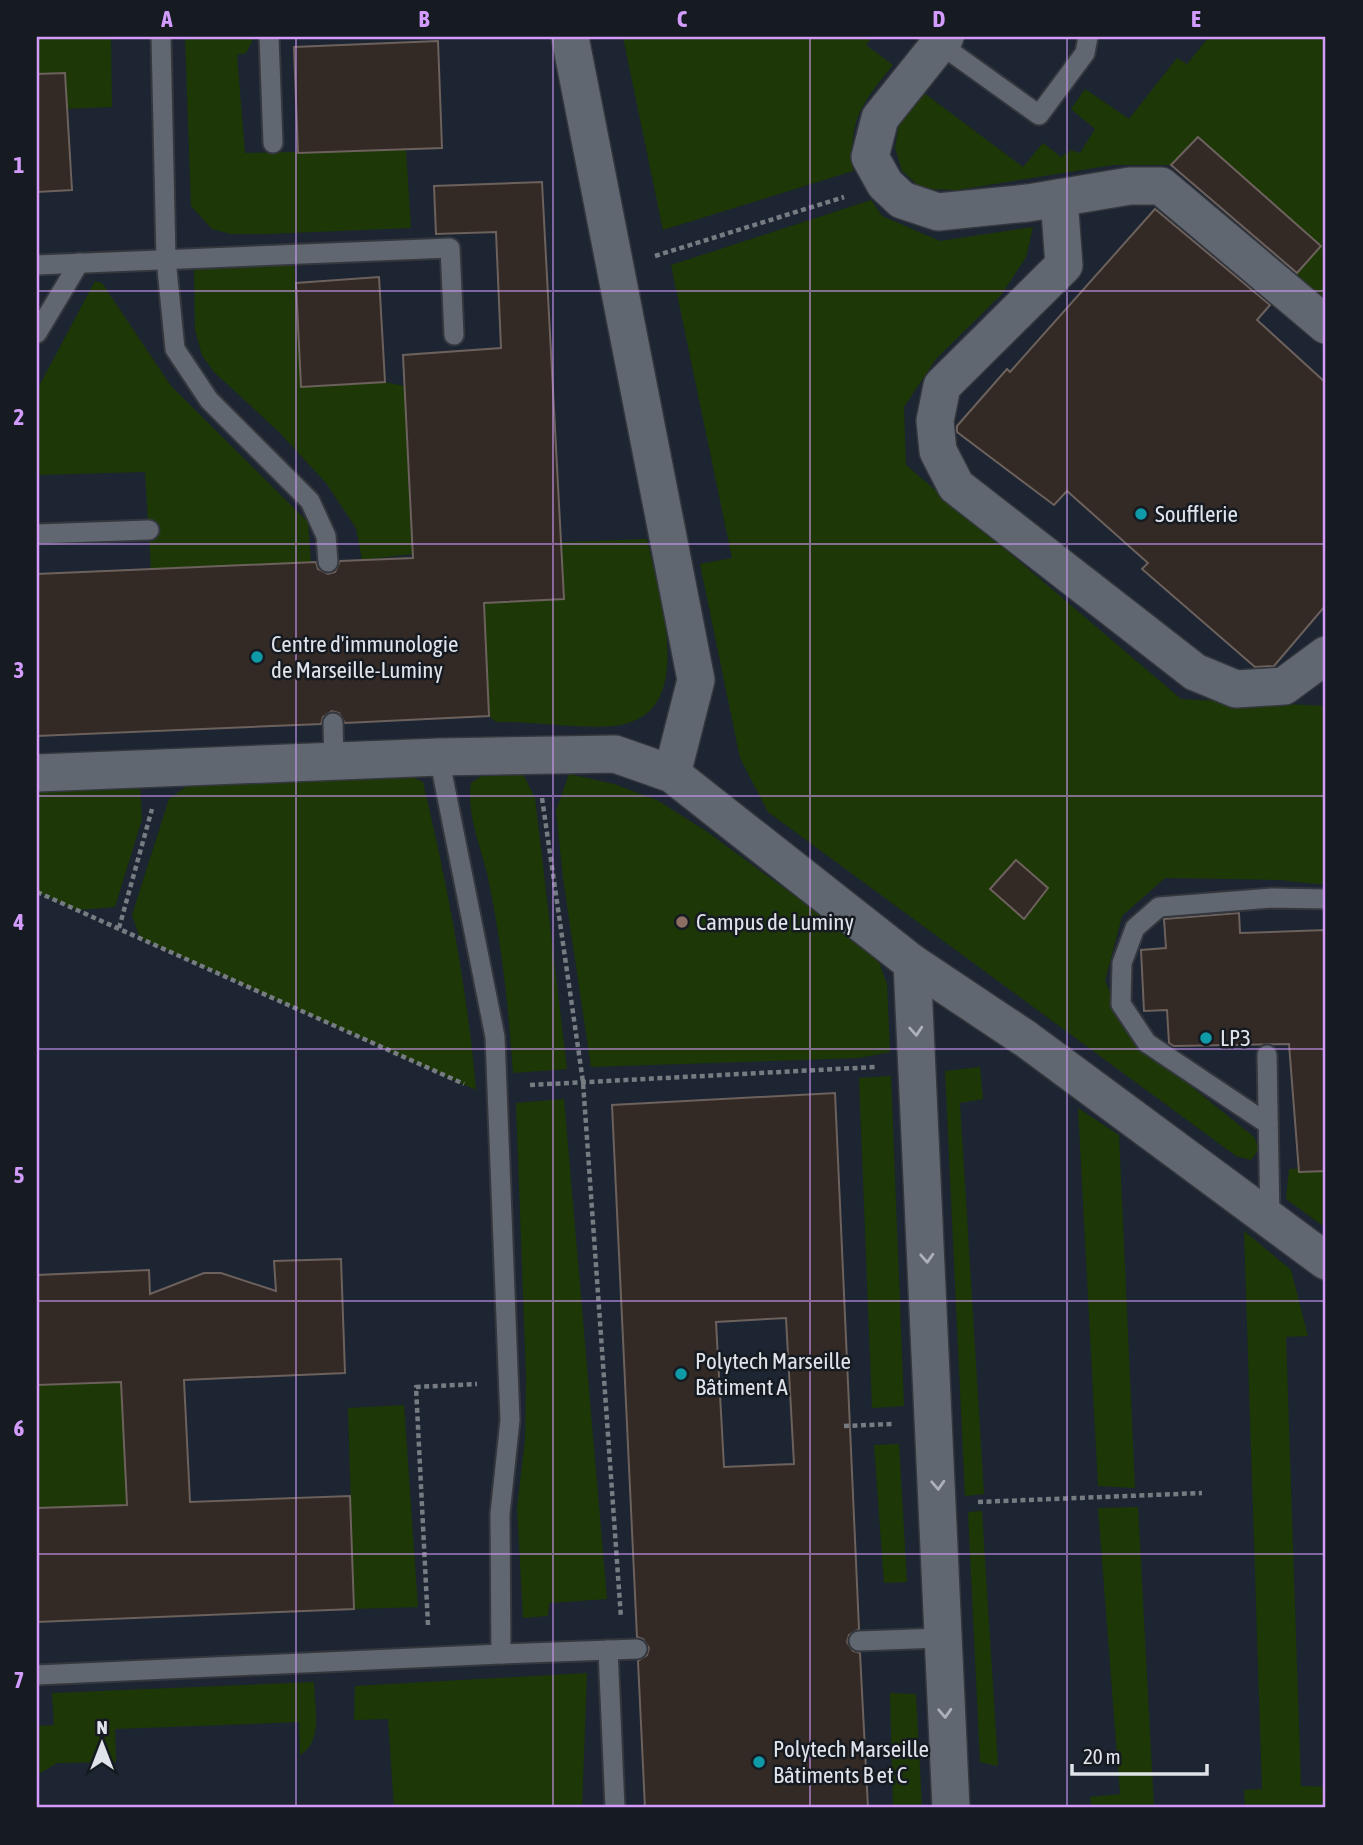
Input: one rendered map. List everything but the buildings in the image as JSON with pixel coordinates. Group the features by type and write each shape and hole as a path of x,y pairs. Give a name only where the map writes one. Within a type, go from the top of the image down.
{"street":[{"path":"570,37 696,680 672,774"},
{"path":"942,40 880,118 870,157 885,184 902,200 938,212 1059,198 1130,186 1161,186 1326,325"},
{"path":"1059,198 1064,265 942,386 935,421 938,451 956,486 1195,671 1236,690 1284,686 1326,655"},
{"path":"37,773 439,757 615,754 672,774 912,963 1026,1039 1326,1261"},
{"path":"912,963 938,1490 941,1638 951,1808"}],"lane":[{"path":"161,37 166,259 175,349 209,400 310,500 326,536 328,562"},
{"path":"269,37 273,143"},
{"path":"942,40 1039,115 1086,53 1088,37"},
{"path":"37,265 450,248 454,335"},
{"path":"37,334 79,263"},
{"path":"37,534 149,530"},
{"path":"333,723 334,761"},
{"path":"439,757 495,1037 510,1420 500,1514 501,1654"},
{"path":"1268,1124 1147,1043 1121,1004 1122,963 1135,928 1159,907 1272,898 1326,899"},
{"path":"1267,1055 1270,1220"},
{"path":"859,1641 941,1638"},
{"path":"37,1675 623,1649 615,1808"}],"path":[{"path":"668,252 848,196"},
{"path":"536,755 583,1082 623,1649"},
{"path":"119,928 163,768"},
{"path":"430,1657 416,1387 509,1382"},
{"path":"983,1502 1202,1493"}],"shaded area":[{"name":"Campus de Luminy","path":"37,37 1326,37 1326,1808 37,1808"}],"green space":[{"path":"37,37 111,37 112,107 37,110"},
{"path":"185,37 254,37 246,53 237,55 245,153 406,150 411,228 266,234 231,234 212,229 191,206"},
{"path":"623,37 872,37 866,45 893,65 865,102 855,125 853,171 663,230"},
{"path":"1209,37 1326,37 1326,300 1296,274 1320,246 1198,137 1171,165 1113,165 957,190 923,189 902,171 895,148 900,119 924,93 1023,167 1043,143 1061,157 1071,150 1080,153 1095,129 1071,109 1085,89 1129,119 1177,58 1187,64"},
{"path":"871,200 882,216 940,241 1033,227 1026,257 1002,294 936,359 904,407 906,465 1181,699 1326,706 1326,885 1280,880 1165,878 1122,916 1105,981 1131,1038 1254,1137 1259,1149 1251,1160 1236,1156 768,812 740,758 700,564 732,558 671,265"},
{"path":"294,259 301,387 385,382 404,386 412,554 362,560 356,528 326,483 279,432 213,371 202,355 195,330 194,268 209,262"},
{"path":"95,281 102,283 171,386 308,522 311,563 151,569 145,472 37,475 37,390"},
{"path":"647,539 665,620 668,650 666,678 657,701 640,718 613,726 496,722 489,716 484,603 564,599 561,542"},
{"path":"522,772 535,798 567,1069 513,1073 498,933 487,874 473,822 470,796 471,783 486,773"},
{"path":"569,774 614,784 657,800 706,831 855,940 879,962 887,984 890,1052 859,1058 591,1067 563,878 556,811"},
{"path":"407,775 423,782 432,820 462,974 476,1090 140,938 132,915 169,799 188,785"},
{"path":"140,787 142,819 115,907 77,910 37,892 37,792"},
{"path":"980,1067 983,1099 960,1103 984,1494 965,1496 945,1071"},
{"path":"891,1076 904,1406 872,1408 859,1078"},
{"path":"564,1099 607,1599 549,1603 548,1616 523,1618 517,1508 525,1440 526,1376 516,1103"},
{"path":"1078,1108 1119,1135 1135,1488 1098,1486"},
{"path":"1326,1168 1326,1228 1286,1199 1289,1169"},
{"path":"1244,1231 1291,1270 1308,1336 1286,1337 1301,1786 1326,1787 1326,1808 1245,1808 1244,1790 1262,1789"},
{"path":"121,1382 127,1505 37,1508 37,1385"},
{"path":"404,1405 418,1607 354,1609 348,1408"},
{"path":"899,1444 907,1582 884,1583 874,1445"},
{"path":"1138,1507 1154,1808 1092,1808 1090,1797 1120,1794 1098,1508"},
{"path":"982,1511 998,1766 980,1762 968,1512"},
{"path":"587,1673 582,1808 394,1808 388,1719 354,1720 355,1686"},
{"path":"314,1682 315,1732 307,1749 300,1755 299,1722 115,1729 116,1762 57,1763 37,1775 37,1726 54,1725 52,1693"},
{"path":"890,1693 916,1694 922,1808 893,1808"}],"place":[{"name":"Soufflerie","path":"1141,514"},
{"name":"Centre d'immunologie de Marseille-Luminy","path":"257,657"},
{"name":"Campus de Luminy","path":"682,922"},
{"name":"LP3","path":"1206,1038"},
{"name":"Polytech Marseille Bâtiment A","path":"681,1374"},
{"name":"Polytech Marseille Bâtiments B et C","path":"759,1762"}]}
